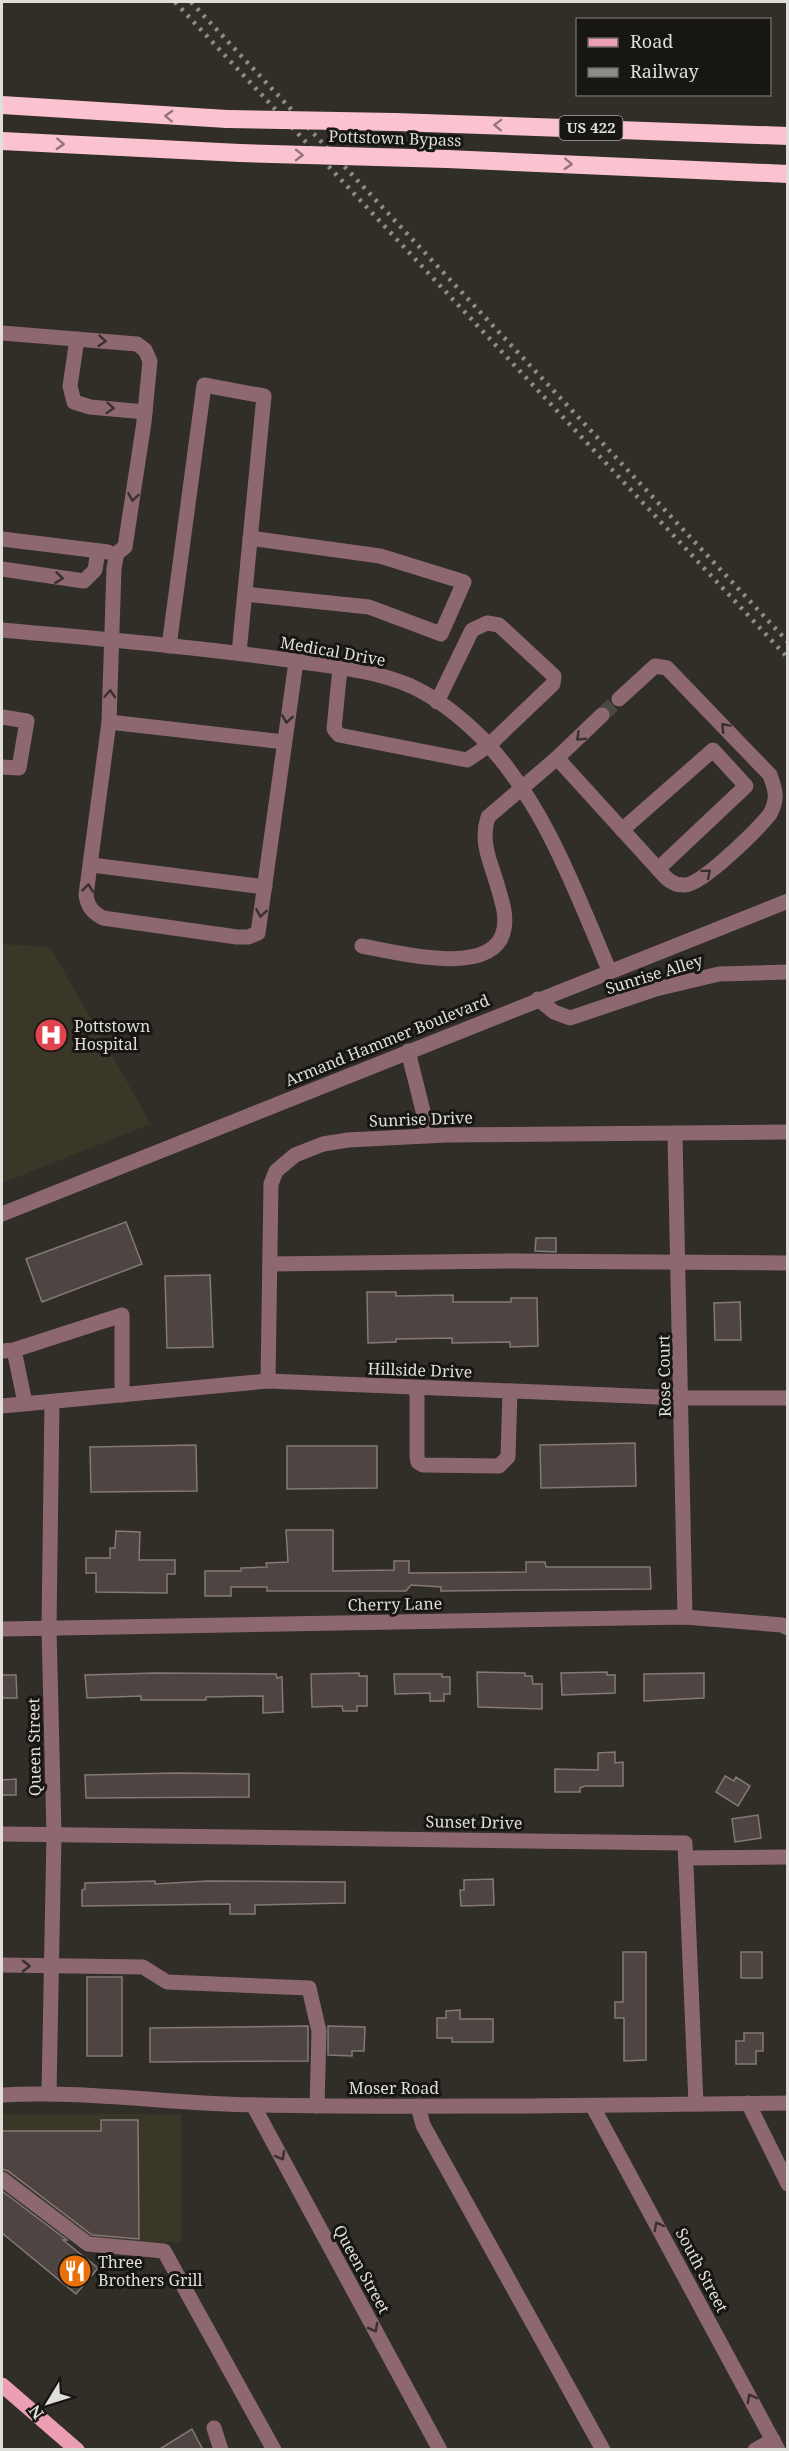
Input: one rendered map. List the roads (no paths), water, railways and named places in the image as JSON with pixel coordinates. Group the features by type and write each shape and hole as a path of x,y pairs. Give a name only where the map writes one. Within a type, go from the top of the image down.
{"highway":[{"name":"Pottstown Bypass","path":"2,105 227,119 537,126 788,136"},
{"path":"537,126 788,129"},
{"name":"Pottstown Bypass","path":"2,141 240,153 447,159 788,174"}],"main road":[{"path":"2,2385 77,2450"}],"street":[{"path":"2,333 137,344 146,350 150,361 145,412 125,547 117,554 109,722 92,865 86,895 88,907 103,918 237,937 248,937 258,933 296,662"},
{"path":"77,339 70,386 74,402 145,412"},
{"path":"169,646 204,385 264,396 239,653"},
{"path":"245,594 369,607 441,634 464,582 380,556 250,538"},
{"path":"2,539 117,554"},
{"path":"2,569 84,581 95,570 98,551"},
{"path":"340,668 334,729 339,735 467,760 488,746 553,684 554,676 499,625 487,623 472,630 436,702"},
{"name":"Medical Drive","path":"2,630 239,653 370,672 412,687 452,712 488,746 523,789 540,815 609,970"},
{"path":"557,758 657,869 674,884 685,885 703,878 765,820 776,804 777,791 770,775 667,668 655,666 619,699"},
{"path":"362,946 448,960 472,957 494,948 503,934 505,913 484,842 484,829 488,817 523,789 602,715"},
{"path":"2,717 27,721 19,768 2,767"},
{"path":"109,722 284,742"},
{"path":"622,830 713,750 746,786 657,869"},
{"path":"92,865 265,887"},
{"name":"Armand Hammer Boulevard","path":"2,1214 609,970 695,940 788,901"},
{"name":"Sunrise Alley","path":"538,999 554,1012 570,1018 656,989 719,974 788,972"},
{"path":"408,1051 429,1135"},
{"name":"Sunrise Drive","path":"268,1381 272,1184 276,1171 285,1162 323,1144 429,1135 675,1135 788,1132"},
{"name":"Rose Court","path":"675,1135 685,1617"},
{"path":"270,1264 512,1261 788,1263"},
{"path":"25,1403 8,1350 122,1315 122,1395"},
{"name":"Hillside Drive","path":"2,1406 268,1381 682,1398 788,1398"},
{"path":"417,1388 417,1456 418,1462 423,1465 499,1466 505,1463 508,1457 510,1391"},
{"name":"Queen Street","path":"49,2092 54,1834 49,1628 52,1402"},
{"name":"Cherry Lane","path":"2,1629 685,1617 782,1625 788,1628"},
{"name":"Sunset Drive","path":"2,1834 685,1843 686,1858"},
{"path":"696,2104 686,1858 788,1857"},
{"path":"2,1965 142,1967 167,1982 309,1988 319,2031 317,2106"},
{"name":"Moser Road","path":"2,2095 49,2092 253,2105 317,2106 593,2107 788,2103"},
{"path":"748,2103 788,2184"},
{"name":"Queen Street","path":"253,2105 440,2450"},
{"path":"418,2106 423,2125 603,2450"},
{"name":"South Street","path":"593,2107 776,2445"},
{"path":"2,2179 88,2244 164,2251 274,2450"},
{"path":"214,2428 220,2450"},
{"path":"755,2450 776,2445"}],"tunnel":[{"path":"602,715 619,699"}],"railway":[{"path":"175,2 788,658"},
{"path":"191,2 788,642"}],"place":[{"name":"Pottstown Hospital","path":"51,1035"},
{"name":"Three Brothers Grill","path":"75,2271"}]}
